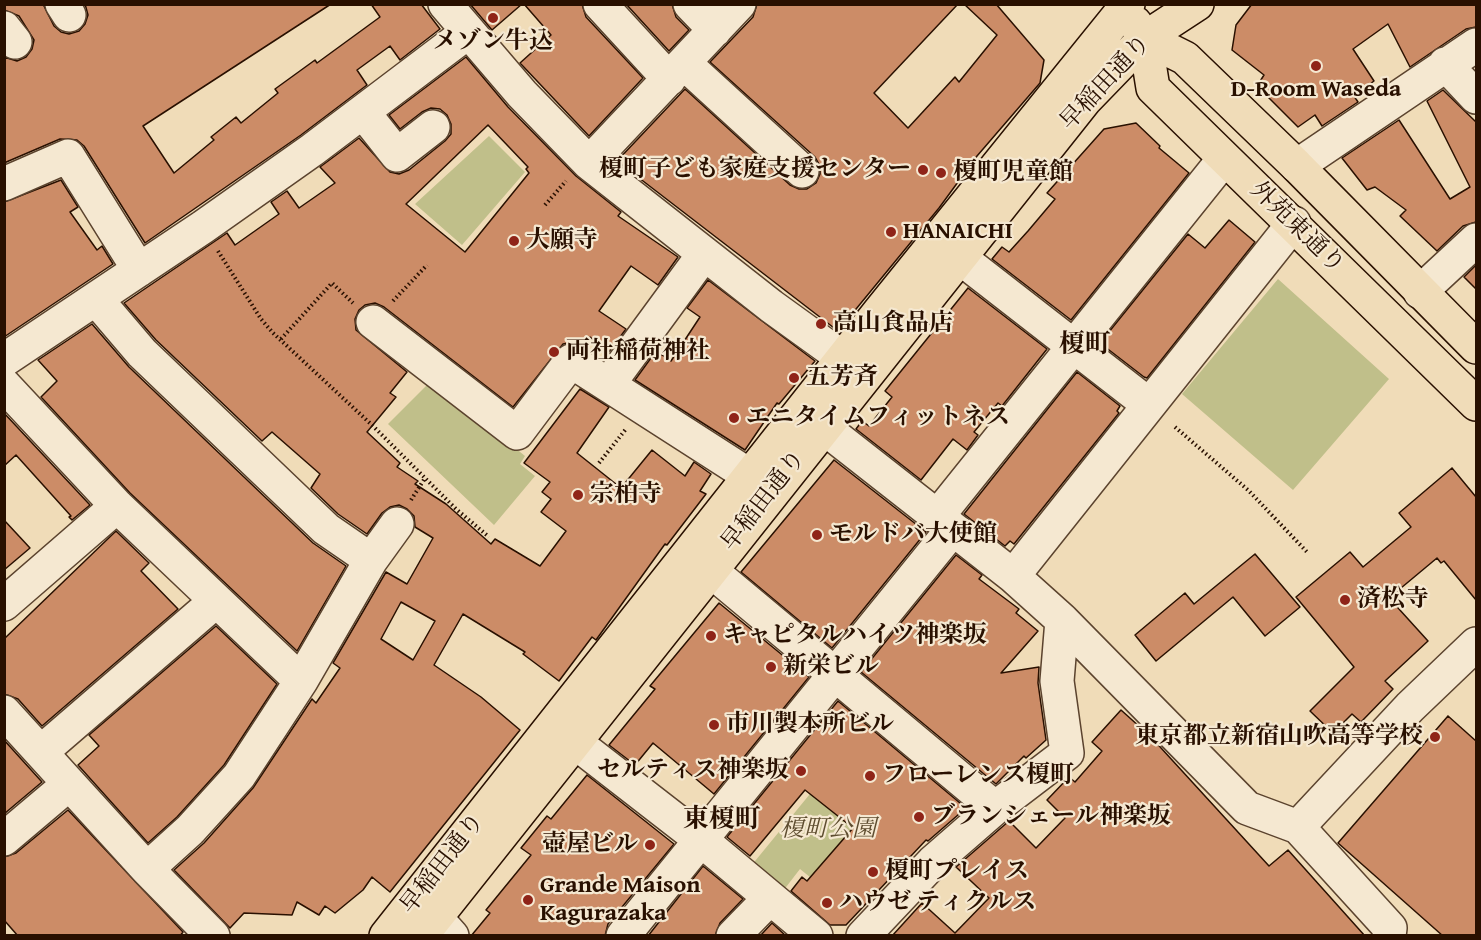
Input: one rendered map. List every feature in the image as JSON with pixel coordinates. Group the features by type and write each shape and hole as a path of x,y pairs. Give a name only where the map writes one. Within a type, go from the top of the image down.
{"main road":[{"name":"早稲田通り","path":"436,929 710,570 1085,100 1145,38 1197,4"},
{"name":"早稲田通り","path":"386,936 1125,5"},
{"name":"外苑東通り","path":"1125,5 1145,38 1153,88 1224,159 1294,223 1476,404"},
{"name":"外苑東通り","path":"1145,38 1185,58 1297,166 1476,347"}],"street":[{"path":"445,4 522,94 589,164 843,358"},
{"path":"600,4 676,71 802,171"},
{"path":"690,4 715,30"},
{"path":"589,164 739,4"},
{"path":"4,360 203,227 363,112 468,32"},
{"path":"1297,166 1476,45"},
{"path":"1445,64 1476,97"},
{"path":"363,112 397,155 433,127"},
{"path":"4,184 68,156 139,270"},
{"path":"623,936 835,674 1074,346 1224,159"},
{"path":"1013,576 1294,223"},
{"path":"1420,292 1476,240"},
{"path":"608,385 704,254"},
{"path":"959,257 1148,404"},
{"path":"96,299 142,353 326,530 371,560"},
{"path":"373,322 517,433 571,361 750,476"},
{"path":"4,385 117,506 301,681"},
{"path":"823,427 1013,576 1062,620 1247,808 1298,827 1390,928 1389,936"},
{"path":"4,604 117,506"},
{"path":"147,869 190,830 239,776 301,681 371,560 397,524"},
{"path":"710,570 995,808"},
{"path":"41,752 216,601"},
{"path":"863,936 933,862 995,808 1067,753 1057,681 1062,620"},
{"path":"1298,827 1410,707 1476,644"},
{"path":"4,712 147,869 213,936"},
{"path":"576,743 701,840 816,936"},
{"path":"4,839 69,784"},
{"path":"734,936 770,898"}],"path":[{"path":"203,227 261,319 273,333 373,426 456,509 489,537"},
{"path":"1175,427 1248,490 1308,553"}],"green space":[{"path":"489,136 525,172 462,245 415,204"},
{"path":"1278,279 1389,379 1293,490 1182,394"},
{"path":"432,380 525,456 520,464 535,476 494,525 388,424"},
{"name":"榎町公園","path":"832,767 890,815 826,890 800,869 783,891 751,866"}],"building":[{"path":"4,4 43,4 54,26 61,32 69,34 79,31 85,24 88,15 85,4 331,4 143,126 174,173 214,140 211,137 236,117 241,123 278,93 275,89 315,60 317,63 380,17 371,4 421,4 440,29 400,60 390,46 357,70 367,85 301,135 145,243 84,146 77,140 60,139 4,163 4,57 17,61 26,57 32,49 34,40 19,16 4,10"},
{"name":"メゾン牛込","path":"470,4 522,4 492,30"},
{"path":"524,4 582,4 586,17 643,78 589,136 520,63 551,35"},
{"path":"626,4 672,4 676,17 689,30 669,51"},
{"path":"757,4 958,4 874,93 908,128 955,77 959,82 997,35 964,4 996,4 1044,60 1040,83 977,156 939,208 838,331 617,161 685,89 790,185 799,189 807,189 816,183 820,174 820,166 815,157 710,62 753,17"},
{"path":"1252,4 1476,4 1476,27 1466,29 1410,67 1388,24 1353,49 1374,81 1354,96 1358,102 1322,126 1315,115 1298,127 1257,86 1264,75 1232,50 1236,25"},
{"path":"466,57 508,107 576,176 621,212 618,216 678,257 658,285 631,266 599,311 626,329 608,353 590,337 582,346 573,342 563,344 513,407 384,307 375,303 365,305 359,310 355,319 356,330 407,372 390,393 396,397 367,432 400,463 397,467 418,481 415,484 446,504 491,544 495,539 540,566 566,531 541,512 551,499 542,492 550,482 524,463 580,389 609,407 577,453 621,488 652,450 685,476 694,462 711,474 700,491 706,494 667,545 665,544 596,640 592,637 559,681 523,654 525,652 463,614 434,665 481,697 520,730 390,892 372,877 363,890 335,913 325,906 319,915 297,902 292,915 244,913 230,928 174,870 204,843 253,788 312,699 316,703 340,668 333,663 386,572 407,584 433,538 415,527 414,516 399,505 390,507 382,513 367,534 338,514 311,488 320,474 272,432 262,441 156,340 124,303 227,233 235,245 279,214 271,202 287,191 299,208 335,183 320,167 359,138 390,172 399,174 409,170 451,134 451,124 447,115 440,109 431,108 422,112 400,129 389,115","holes":["488,125 528,167 526,169 529,173 465,252 406,204","401,602 435,621 413,660 381,639"]},
{"path":"1443,90 1476,122 1476,222 1463,226 1437,251 1400,216 1406,210 1375,187 1367,190 1342,158 1399,120 1450,199 1470,187 1427,101"},
{"path":"1136,123 1160,146 1159,148 1189,173 1071,320 992,259 1002,247 1009,252 1028,231 1055,199 1047,193 1104,129"},
{"path":"61,180 78,207 70,212 97,250 102,246 113,264 4,337 4,202"},
{"path":"1229,220 1255,242 1147,378 1144,377 1100,343 1188,234 1205,248"},
{"path":"1476,265 1476,289 1464,277"},
{"path":"708,280 815,361 779,404 777,403 745,450 635,380 656,351 671,361 700,317 687,308"},
{"path":"968,288 1047,349 1002,406 998,403 974,432 978,435 967,450 953,439 921,480 856,429 862,421 869,426 892,397 885,391"},
{"path":"92,324 129,367 313,543 346,566 297,651 130,493 41,397 57,381 38,360"},
{"path":"1077,372 1120,406 1117,411 1119,413 1014,544 1010,541 1005,546 964,514"},
{"path":"4,413 90,505 72,520 69,517 71,516 16,455 4,466"},
{"path":"834,460 926,532 832,648 741,572"},
{"path":"1452,468 1476,497 1476,600 1444,561 1441,563 1437,558 1389,598 1428,641 1385,681 1393,689 1361,722 1352,714 1333,733 1310,711 1354,667 1296,597 1350,552 1363,567 1411,527 1399,513"},
{"path":"4,520 30,548 4,570"},
{"path":"116,531 149,563 141,571 178,609 42,726 18,699 4,694 4,639"},
{"path":"1255,554 1300,607 1265,636 1233,597 1156,661 1135,635 1185,593 1194,604"},
{"path":"956,555 982,575 979,579 1019,609 1016,613 1038,631 1001,673 1039,667 1038,683 1046,740 1026,758 1024,756 996,784 861,672"},
{"path":"719,603 809,677 714,794 653,743 635,765 609,745 655,689 650,686"},
{"path":"216,626 277,684 224,765 177,817 148,843 78,765 99,746 89,735"},
{"path":"838,701 966,808 928,841 926,840 846,925 830,925 791,891 802,877 807,881 853,828 805,790 750,856 727,837"},
{"path":"1121,710 1151,737 1269,866 1288,850 1365,936 892,936 922,903 955,933 989,898 956,867 1009,821 1036,848 1065,818 1047,800 1069,777 1075,782 1102,751 1092,742"},
{"name":"東京都立新宿山吹高等学校","path":"1448,716 1476,741 1476,936 1443,936 1338,843"},
{"path":"4,740 42,782 4,814"},
{"path":"587,775 674,844 608,924 605,936 471,936 490,913 486,910 531,855 521,848 547,816 551,819"},
{"path":"68,810 183,932 180,936 18,936 4,920 4,857 16,853"},
{"path":"703,866 743,899 720,923 715,936 648,936"},
{"path":"772,923 786,936 760,936"}],"place":[{"name":"メゾン牛込","path":"493,18"},
{"name":"D-Room Waseda","path":"1316,66"},
{"name":"榎町子ども家庭支援センター","path":"923,170"},
{"name":"榎町児童館","path":"941,173"},
{"name":"HANAICHI","path":"891,232"},
{"name":"大願寺","path":"514,241"},
{"name":"高山食品店","path":"821,324"},
{"name":"両社稲荷神社","path":"554,352"},
{"name":"五芳斉","path":"794,378"},
{"name":"エニタイムフィットネス","path":"734,418"},
{"name":"宗柏寺","path":"578,495"},
{"name":"モルドバ大使館","path":"817,535"},
{"name":"済松寺","path":"1345,600"},
{"name":"キャピタルハイツ神楽坂","path":"711,636"},
{"name":"新栄ビル","path":"771,667"},
{"name":"市川製本所ビル","path":"714,725"},
{"name":"東京都立新宿山吹高等学校","path":"1435,737"},
{"name":"セルティス神楽坂","path":"801,771"},
{"name":"フローレンス榎町","path":"870,776"},
{"name":"ブランシェール神楽坂","path":"919,817"},
{"name":"壺屋ビル","path":"650,845"},
{"name":"榎町プレイス","path":"873,872"},
{"name":"Grande Maison Kagurazaka","path":"528,900"},
{"name":"ハウゼ ティクルス","path":"827,903"}],"district":[{"name":"榎町","path":"1085,345"},
{"name":"東榎町","path":"722,820"}]}
